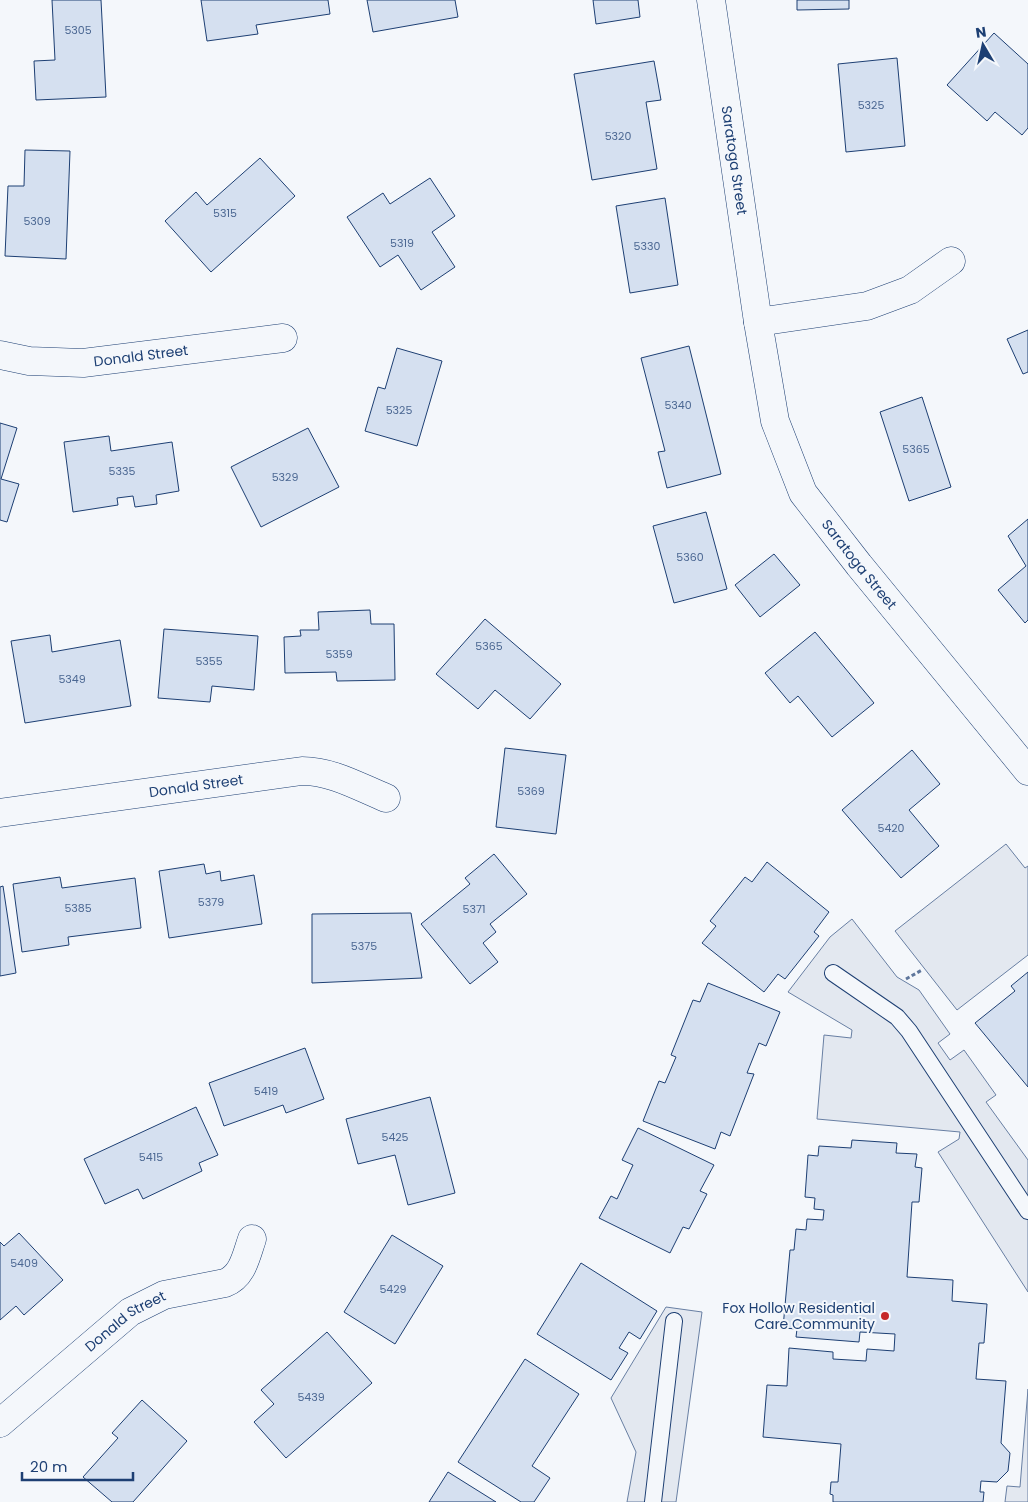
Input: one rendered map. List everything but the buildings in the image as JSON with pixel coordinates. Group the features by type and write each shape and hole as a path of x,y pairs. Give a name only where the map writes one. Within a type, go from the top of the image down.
{"street":[{"name":"Saratoga Street","path":"711,0 758,322 775,421 803,493 859,565 1028,771"},
{"path":"758,322 867,306 910,290 951,261"},
{"name":"Donald Street","path":"0,355 29,361 83,363 283,338"},
{"name":"Donald Street","path":"0,813 302,770 329,774 386,798"},
{"name":"Donald Street","path":"0,1423 130,1312 164,1295 232,1280 241,1270 252,1239"}],"lane":[{"path":"833,973 897,1017 909,1031 1028,1211"},
{"path":"653,1502 674,1321"}],"path":[{"path":"906,979 922,970"}],"shaded area":[{"path":"1006,844 1025,868 1028,866 1028,955 957,1010 895,931"},
{"path":"852,919 897,977 919,990 950,1034 938,1043 950,1060 964,1050 996,1095 986,1102 1028,1160 1028,1292 938,1152 959,1139 960,1132 817,1119 824,1035 851,1038 852,1030 788,992 830,937"},
{"path":"666,1307 702,1312 676,1502 627,1502 636,1452 611,1398"},
{"path":"1028,1389 1028,1502 1005,1502 1007,1486 1020,1487"}],"place":[{"name":"Fox Hollow Residential Care Community","path":"885,1316"}]}
